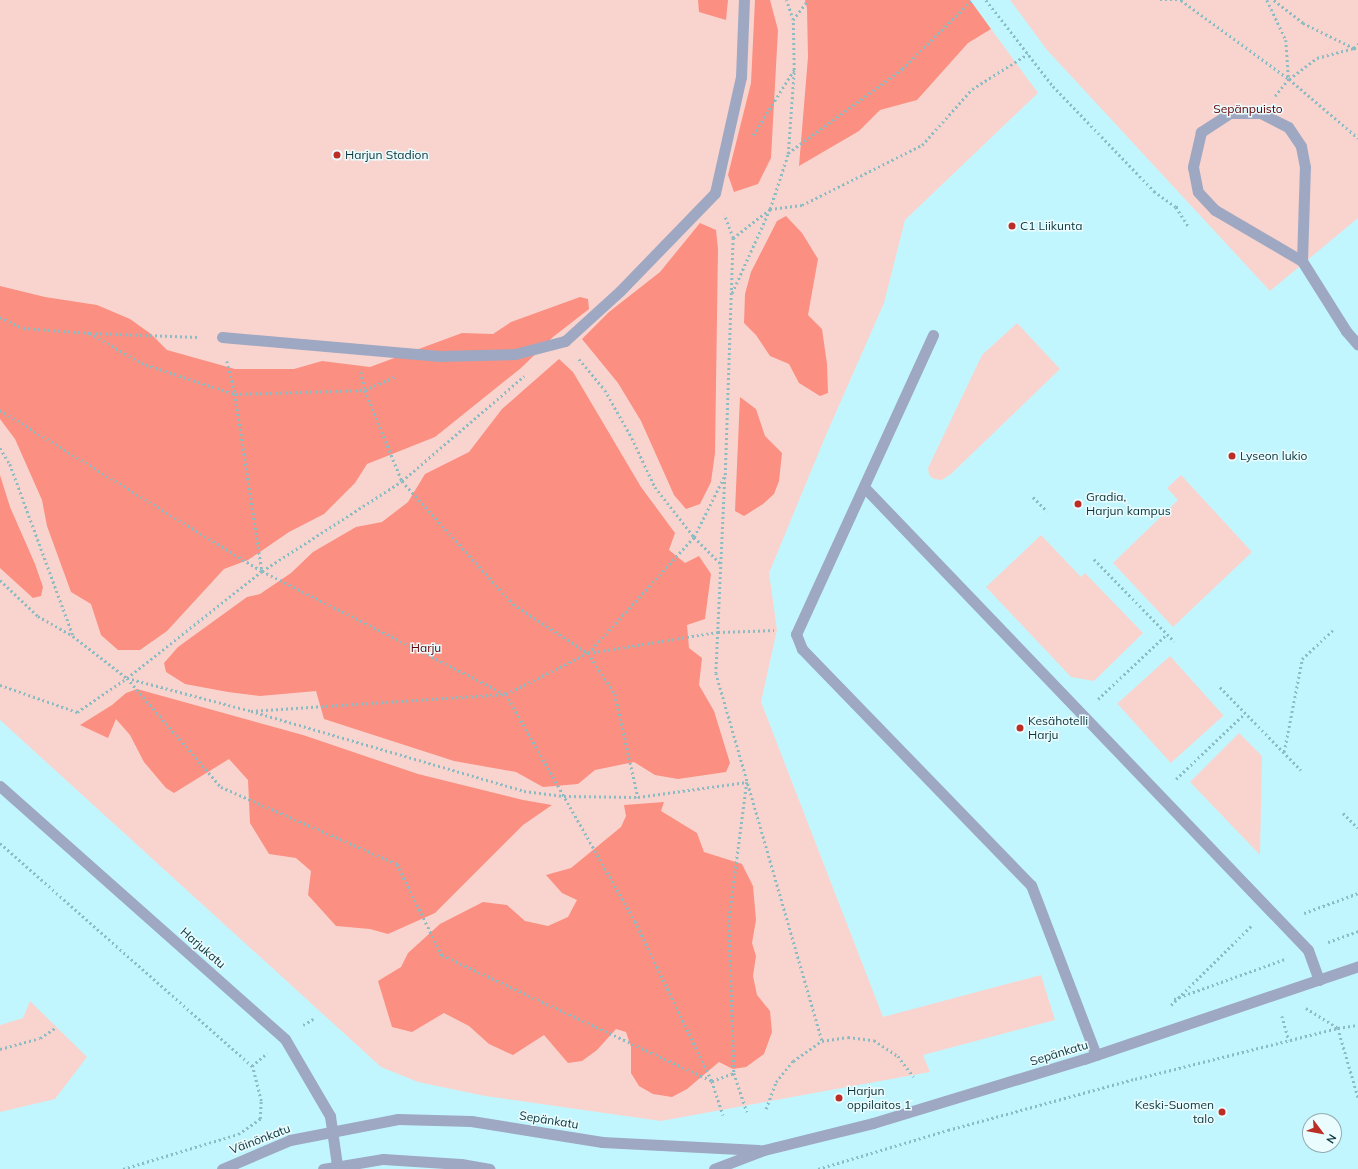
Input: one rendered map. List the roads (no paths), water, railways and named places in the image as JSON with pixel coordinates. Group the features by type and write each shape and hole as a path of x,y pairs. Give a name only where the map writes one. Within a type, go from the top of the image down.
{"street":[{"path":"222,337 440,356 515,354 565,342 620,291 716,193 741,77 744,0"},
{"path":"1302,261 1305,167 1301,146 1288,127 1261,113 1230,113 1201,132 1193,167 1198,192 1215,210 1302,261 1346,331 1358,345"},
{"path":"933,335 796,634 802,649 1030,885 1096,1055"},
{"path":"864,487 1308,950 1319,980"},
{"name":"Harjukatu","path":"0,786 285,1039 330,1116 337,1165"},
{"name":"Sepänkatu","path":"714,1169 764,1150 873,1123 1096,1055 1358,966"},
{"name":"Sepänkatu","path":"332,1131 398,1119 471,1121 602,1142 764,1150"},
{"name":"Väinönkatu","path":"222,1169 290,1140 332,1131"},
{"path":"323,1169 337,1165 383,1159 461,1164 490,1169"}],"place":[{"name":"Harjun Stadion","path":"337,155"},
{"name":"C1 Liikunta","path":"1012,226"},
{"name":"Lyseon lukio","path":"1232,456"},
{"name":"Gradia, Harjun kampus","path":"1078,504"},
{"name":"Kesähotelli Harju","path":"1020,728"},
{"name":"Harjun oppilaitos 1","path":"839,1098"},
{"name":"Keski-Suomen talo","path":"1222,1112"}],"park label":[{"name":"Sepänpuisto","path":"1248,109"},
{"name":"Harju","path":"426,648"}]}
